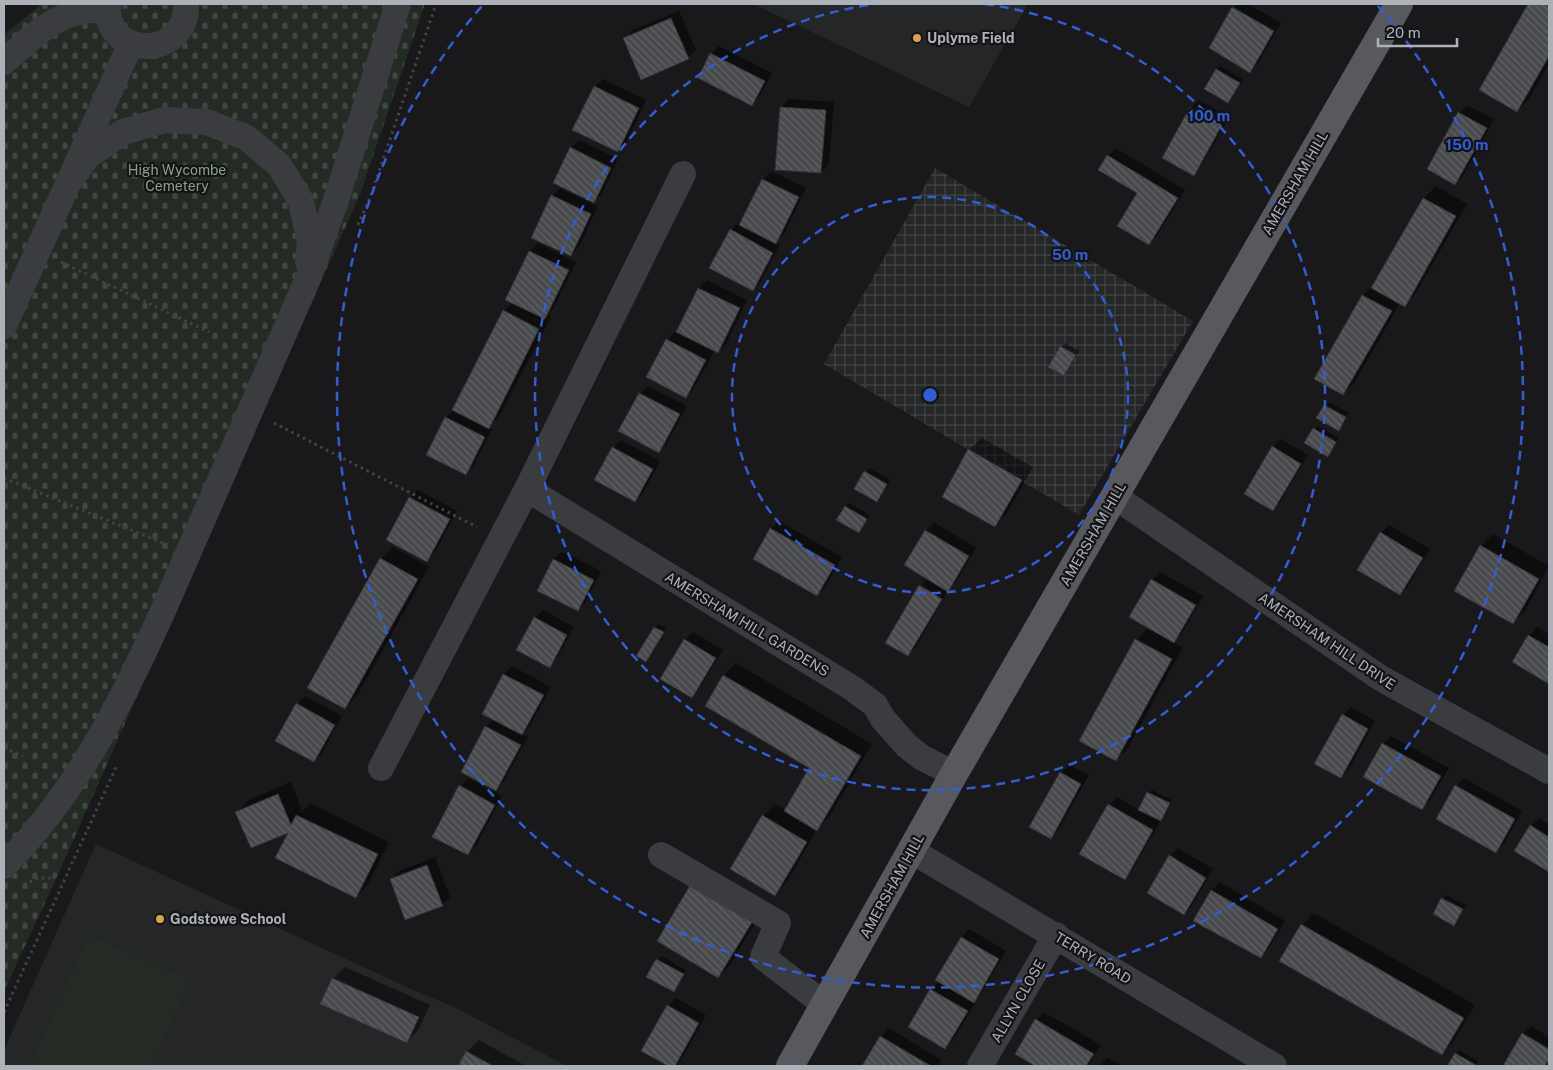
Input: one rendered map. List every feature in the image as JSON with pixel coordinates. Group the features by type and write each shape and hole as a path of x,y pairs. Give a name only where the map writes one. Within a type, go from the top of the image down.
{"main road":[{"name":"AMERSHAM HILL","path":"790,1066 954,774 1399,4"}],"street":[{"path":"4,62 51,23 70,13 108,7 110,22 116,33 137,46 149,47 161,44 172,38 180,29 185,18 186,4"},
{"path":"4,866 17,853 59,800 110,720 166,605 305,286 334,205 398,4"},
{"path":"4,326 131,43"},
{"path":"114,80 113,88 116,102 122,113 133,122 144,126"},
{"path":"68,184 88,156 123,132 164,120 207,122 247,138 279,165 301,202 310,243 305,286"},
{"path":"381,768 527,489 683,174"},
{"path":"302,207 310,212 319,212 327,210 334,205"},
{"name":"AMERSHAM HILL GARDENS","path":"527,489 852,688 875,704 883,719 907,746 921,757 954,774"},
{"name":"AMERSHAM HILL DRIVE","path":"1114,496 1382,679 1549,771"},
{"name":"TERRY ROAD","path":"912,851 1274,1066"},
{"path":"661,855 778,923 763,957 825,1005"},
{"name":"ALLYN CLOSE","path":"980,1066 1056,935"}],"path":[{"path":"62,263 209,332"},
{"path":"271,422 501,540"},
{"path":"4,478 169,546"},
{"path":"4,748 23,756"},
{"path":"38,878 54,878"}],"shaded area":[{"name":"Uplyme Field","path":"753,4 1028,4 969,107"},
{"path":"935,168 1193,321 1079,515 824,364"},
{"name":"Godstowe School","path":"96,844 454,1007 567,1066 4,1066 4,1050"}],"green space":[{"name":"High Wycombe Cemetery","path":"42,4 425,4 360,194 56,879 4,991 4,35"},
{"path":"89,935 190,980 151,1066 30,1066"}],"building":[{"path":"1528,4 1549,4 1549,56 1517,112 1479,90"},
{"path":"1232,7 1274,31 1250,73 1209,48"},
{"path":"671,18 689,59 641,80 623,38"},
{"path":"710,53 765,81 752,106 698,78"},
{"path":"1216,69 1240,83 1228,103 1204,89"},
{"path":"594,86 639,108 618,152 572,130"},
{"path":"780,107 826,110 821,173 775,170"},
{"path":"1190,107 1222,125 1194,176 1162,158"},
{"path":"1458,112 1487,128 1455,185 1427,169"},
{"path":"570,147 611,168 594,203 553,183"},
{"path":"1107,155 1178,198 1149,245 1117,226 1137,193 1098,170"},
{"path":"762,179 799,197 776,244 739,225"},
{"path":"551,195 591,214 571,256 531,238"},
{"path":"1423,198 1456,216 1405,307 1371,288"},
{"path":"730,229 773,253 753,291 709,268"},
{"path":"529,251 569,270 545,319 505,300"},
{"path":"698,288 740,308 718,353 676,332"},
{"path":"1362,295 1392,311 1343,395 1314,379"},
{"path":"503,310 539,329 489,429 452,410"},
{"path":"666,339 706,360 686,398 646,377"},
{"path":"1060,346 1076,355 1064,376 1048,367"},
{"path":"639,393 680,414 659,453 618,431"},
{"path":"1324,405 1346,417 1339,431 1316,418"},
{"path":"445,417 485,437 466,475 426,455"},
{"path":"1313,428 1336,442 1328,457 1304,443"},
{"path":"1272,446 1301,464 1273,511 1244,494"},
{"path":"612,447 653,469 635,502 594,480"},
{"path":"968,449 1022,480 995,527 942,497"},
{"path":"864,471 887,484 877,502 854,489"},
{"path":"409,497 450,519 427,562 386,540"},
{"path":"845,506 867,519 859,533 836,520"},
{"path":"770,528 835,565 817,596 753,559"},
{"path":"925,530 969,556 948,592 904,565"},
{"path":"1380,532 1423,558 1400,595 1357,570"},
{"path":"1480,545 1539,579 1513,624 1454,591"},
{"path":"380,558 418,579 345,709 307,688"},
{"path":"553,559 594,580 578,611 537,591"},
{"path":"1151,579 1196,605 1174,643 1129,617"},
{"path":"919,585 942,599 908,656 885,643"},
{"path":"534,617 567,635 550,668 516,650"},
{"path":"654,627 664,632 646,662 636,656"},
{"path":"1528,635 1549,647 1549,684 1512,662"},
{"path":"684,639 716,658 692,698 660,679"},
{"path":"1135,639 1172,659 1116,761 1079,741"},
{"path":"503,674 544,695 522,735 482,714"},
{"path":"723,675 861,756 817,831 784,811 809,768 705,706"},
{"path":"296,703 335,725 314,762 275,741"},
{"path":"1342,714 1368,729 1341,778 1314,764"},
{"path":"485,726 521,745 496,791 461,772"},
{"path":"1382,743 1441,776 1422,810 1363,777"},
{"path":"1060,772 1081,784 1051,839 1029,827"},
{"path":"459,785 495,805 468,855 432,837"},
{"path":"1455,785 1515,819 1496,853 1436,819"},
{"path":"1147,792 1170,803 1161,821 1138,810"},
{"path":"278,794 291,825 296,815 378,854 356,898 275,858 288,833 251,848 235,812"},
{"path":"1108,804 1153,830 1125,880 1079,854"},
{"path":"762,815 807,842 775,896 730,869"},
{"path":"1530,825 1549,837 1549,872 1514,851"},
{"path":"1169,855 1206,878 1184,915 1147,893"},
{"path":"427,865 443,906 405,920 390,879"},
{"path":"692,882 754,919 718,978 657,941"},
{"path":"1211,890 1278,929 1261,958 1193,921"},
{"path":"1441,898 1463,909 1454,926 1433,914"},
{"path":"1301,924 1464,1018 1442,1055 1279,961"},
{"path":"961,937 999,959 974,1003 935,980"},
{"path":"656,959 684,974 674,992 646,977"},
{"path":"332,978 419,1017 407,1043 320,1004"},
{"path":"930,989 968,1011 945,1049 908,1027"},
{"path":"667,1005 699,1023 675,1066 668,1066 641,1051"},
{"path":"1035,1019 1094,1054 1086,1066 1035,1066 1015,1054"},
{"path":"1522,1033 1549,1049 1549,1059 1545,1066 1503,1066"},
{"path":"880,1036 931,1066 862,1066"},
{"path":"466,1051 493,1066 458,1066"},
{"path":"1455,1053 1476,1065 1447,1066"}],"place":[{"name":"Uplyme Field","path":"917,38"},
{"name":"Godstowe School","path":"160,919"}]}
